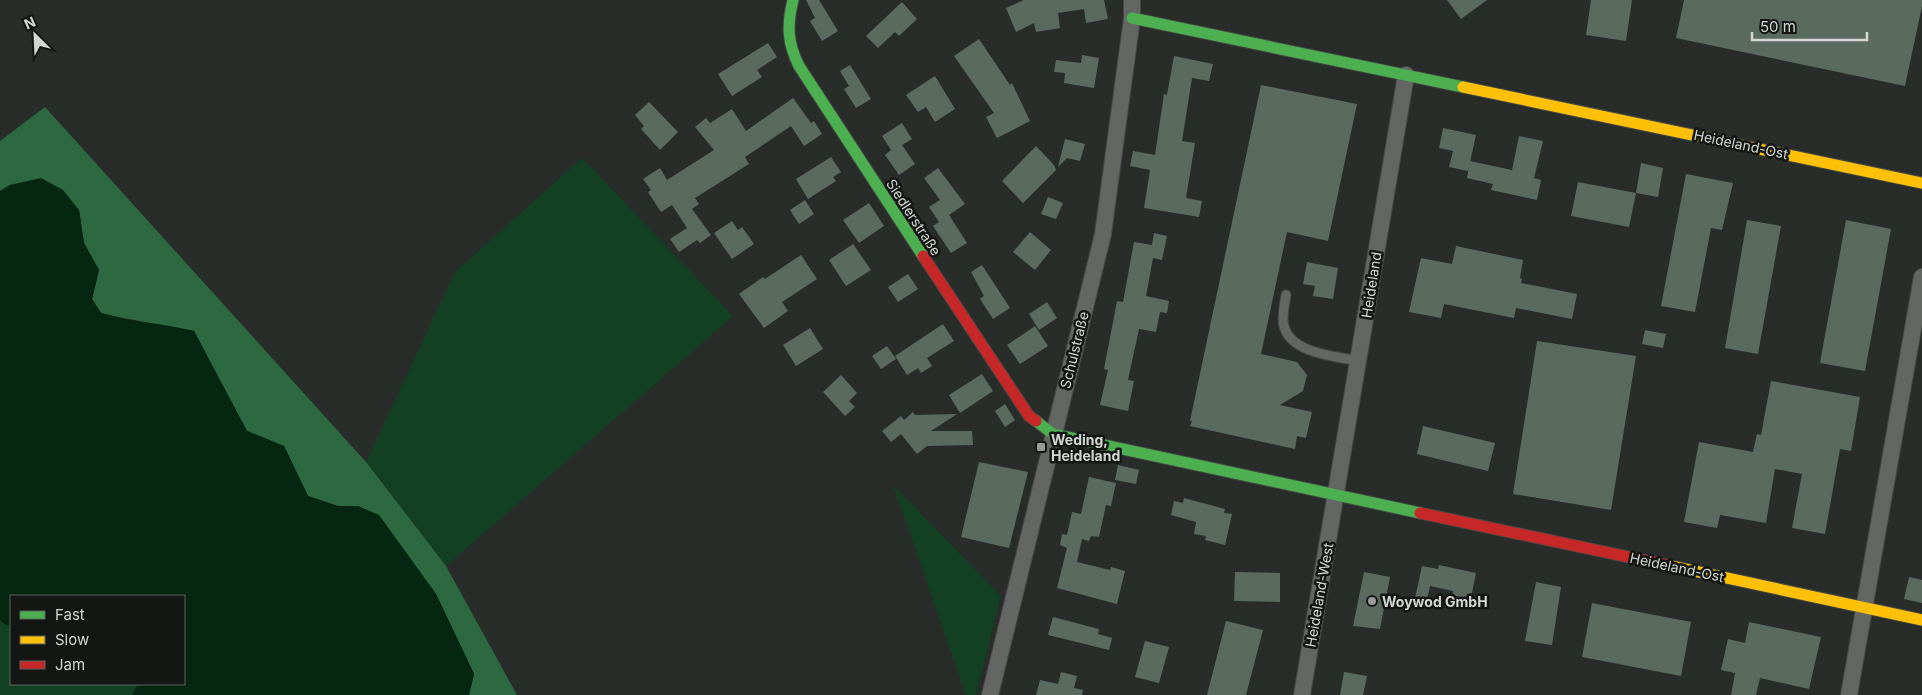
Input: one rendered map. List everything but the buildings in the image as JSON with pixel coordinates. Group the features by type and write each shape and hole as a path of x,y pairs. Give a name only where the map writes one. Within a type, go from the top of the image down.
{"street":[{"name":"Siedlerstraße","path":"793,0 787,24 788,45 805,77 1029,416 1053,434"},
{"name":"Schulstraße","path":"990,695 1019,584 1053,434 1103,234 1132,18 1132,0"},
{"path":"1132,18 1406,75"},
{"name":"Heideland-Ost","path":"1406,75 1922,183"},
{"name":"Heideland","path":"1336,496 1406,75"},
{"path":"1849,695 1922,277"},
{"path":"1053,434 1336,496"},
{"name":"Heideland-Ost","path":"1336,496 1922,620"},
{"name":"Heideland-West","path":"1302,695 1336,496"}],"lane":[{"path":"1286,295 1284,326 1292,339 1303,348 1358,362"}],"shaded area":[{"path":"45,107 366,462 446,566 517,695 469,695 474,674 436,594 379,516 358,506 338,506 308,496 284,446 247,431 194,331 101,313 92,299 99,270 84,243 79,210 10,185 0,191 0,141"},
{"path":"582,158 733,316 446,566 366,462 455,272"},
{"path":"41,178 63,190 79,210 84,243 99,270 92,299 101,313 124,319 194,331 247,431 284,446 308,496 338,506 358,506 379,515 436,594 474,674 469,695 132,695 137,685 185,685 185,595 10,595 10,625 6,625 0,620 0,191 10,185"},
{"path":"893,485 1001,596 976,695 966,695"},
{"path":"0,620 6,625 10,625 10,685 137,685 132,695 0,695"}],"traffic: fast":[{"path":"793,0 789,33 792,49 799,66 923,256"},
{"path":"1132,18 1463,87"},
{"path":"1036,421 1053,434 1420,513"}],"traffic: slow":[{"path":"1463,87 1922,183"},
{"path":"1671,566 1922,620"}],"traffic: jam":[{"path":"923,256 1029,416 1036,421"},
{"path":"1420,513 1671,566"}],"place":[{"name":"Weding, Heideland","path":"1041,447"},
{"name":"Woywod GmbH","path":"1372,601"}]}
